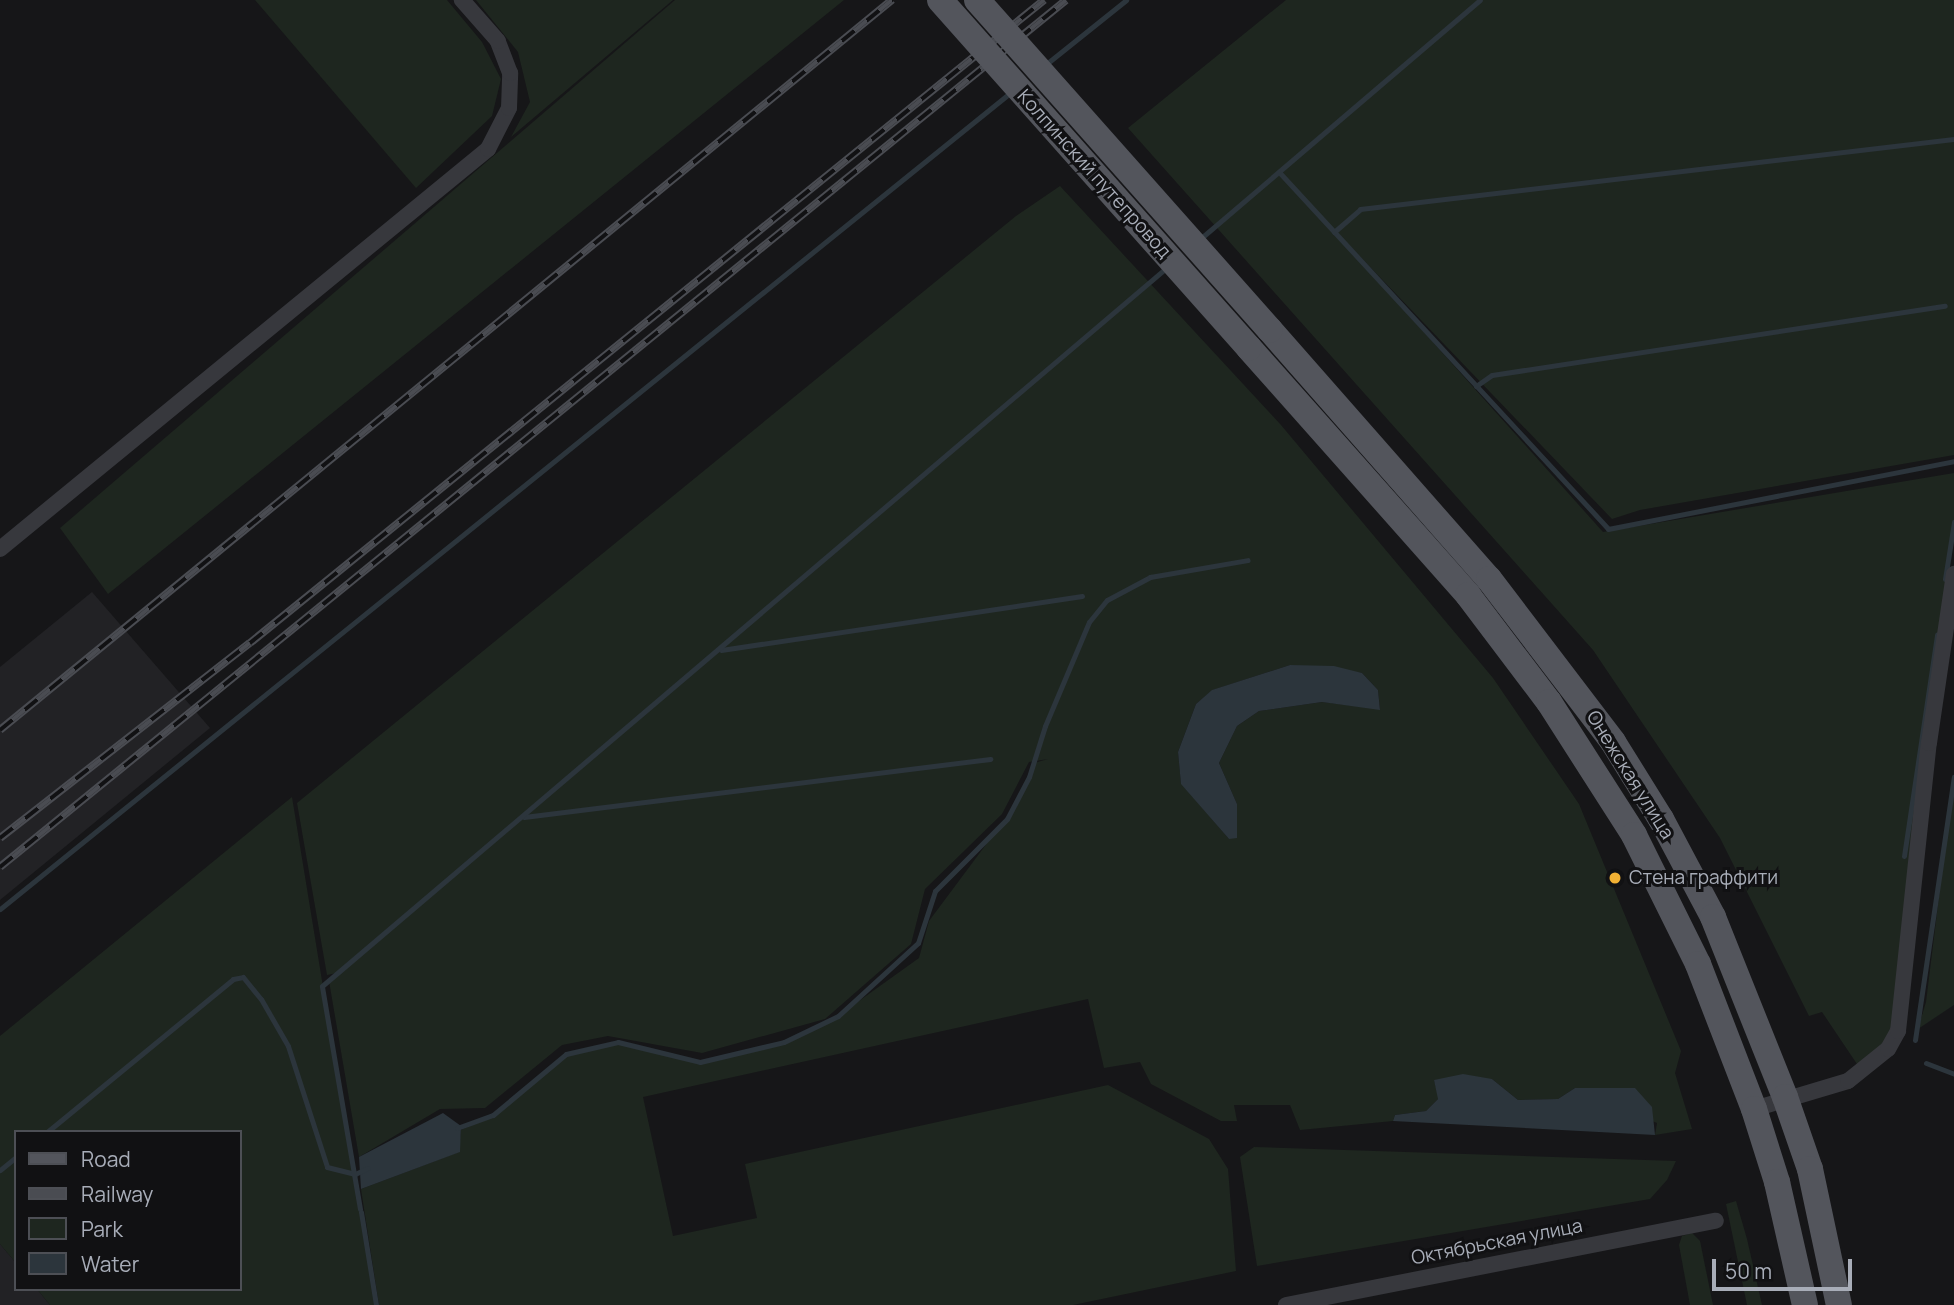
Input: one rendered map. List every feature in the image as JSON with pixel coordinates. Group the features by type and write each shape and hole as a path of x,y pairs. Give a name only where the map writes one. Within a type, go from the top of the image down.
{"main road":[{"name":"Колпинский путепровод","path":"940,0 1249,348"},
{"name":"Колпинский путепровод","path":"977,0 1270,330"},
{"name":"Онежская улица","path":"1270,330 1489,579 1613,742 1661,819 1713,917 1785,1097 1810,1169 1839,1305"},
{"name":"Онежская улица","path":"1249,348 1468,595 1591,765 1634,835 1698,964 1754,1108 1777,1182 1805,1305"}],"street":[{"path":"0,550 488,149 509,108 510,73 498,41 463,0"},
{"path":"1754,1108 1785,1097 1810,1095 1848,1081 1888,1049 1898,1031 1929,743 1954,574"},
{"name":"Октябрьская улица","path":"1286,1305 1716,1221"}],"shaded area":[{"path":"92,592 210,728 0,900 0,667"},
{"path":"0,1244 14,1261 14,1291 39,1291 50,1305 0,1305"}],"green space":[{"path":"255,0 447,0 482,42 501,79 492,116 416,188"},
{"path":"476,0 673,0 511,137 530,102 518,52"},
{"path":"675,0 844,0 108,594 60,528"},
{"path":"1286,0 1954,0 1954,455 1640,510 1612,519 1301,195 1603,532 1954,473 1954,527 1892,1037 1859,1067 1822,1012 1809,1016 1720,838 1593,650 1128,128"},
{"path":"1060,186 1281,425 1493,678 1579,804 1681,1051 1675,1073 1692,1129 1655,1135 1657,1123 1575,1088 1558,1099 1518,1100 1492,1079 1434,1080 1439,1098 1426,1111 1395,1115 1393,1121 1300,1130 1290,1105 1234,1105 1237,1121 1221,1121 1151,1084 1140,1062 1104,1068 1088,999 643,1097 673,1236 757,1218 745,1164 1108,1085 1209,1139 1228,1169 1236,1271 1073,1305 379,1305 361,1189 459,1152 461,1130 493,1115 566,1054 618,1042 701,1062 784,1042 838,1016 919,958 929,921 1011,811 1034,763 1048,759 1029,762 1002,814 925,889 911,944 825,1019 702,1053 608,1036 562,1045 485,1108 440,1109 359,1157 329,981 337,973 327,975 297,803 1016,216","holes":["1290,665 1362,673 1378,690 1380,709 1322,702 1259,711 1237,726 1219,763 1237,804 1229,839 1181,783 1178,752 1196,704 1213,690"]},
{"path":"1954,775 1954,1005 1918,1029 1926,1002"},
{"path":"292,797 375,1305 50,1305 39,1291 242,1291 242,1130 14,1130 14,1261 0,1244 0,1036"},
{"path":"1254,1147 1676,1161 1667,1180 1650,1199 1257,1266 1240,1157"},
{"path":"1736,1201 1762,1305 1747,1305 1726,1204"},
{"path":"1692,1233 1700,1241 1713,1305 1690,1305 1679,1245 1682,1236"}],"water":[{"path":"1290,665 1334,666 1362,673 1378,690 1380,710 1322,702 1259,711 1237,726 1219,763 1237,804 1237,838 1229,839 1181,784 1178,752 1196,704 1212,690"},
{"path":"1463,1074 1492,1079 1518,1100 1558,1099 1575,1088 1635,1088 1652,1107 1655,1135 1393,1121 1395,1115 1426,1111 1438,1099 1434,1080"},
{"path":"443,1113 461,1126 460,1152 361,1189 359,1157"}],"waterway":[{"path":"1045,65 1126,0"},
{"path":"1200,239 1480,0"},
{"path":"0,909 1010,93"},
{"path":"1334,232 1360,209 1954,139"},
{"path":"1279,172 1608,529 1954,461"},
{"path":"360,1209 322,986 1166,268"},
{"path":"1476,386 1492,375 1945,306"},
{"path":"1945,579 1954,522"},
{"path":"457,1128 493,1115 566,1054 618,1042 700,1062 784,1042 838,1016 918,943 935,891 1007,819 1029,777 1045,726 1089,622 1107,600 1150,577 1248,560"},
{"path":"721,650 1082,596"},
{"path":"1904,856 1937,634"},
{"path":"524,817 990,759"},
{"path":"1915,1040 1954,777"},
{"path":"49,1130 233,979 243,977 261,999 288,1046 327,1167 355,1174 368,1168"},
{"path":"1926,1063 1954,1074"},
{"path":"0,1170 14,1159"},
{"path":"361,1212 376,1305"}],"railway":[{"path":"0,730 892,0"},
{"path":"0,838 250,643 1044,0"},
{"path":"0,867 1066,0"}],"place":[{"name":"Стена граффити","path":"1615,878"}]}
